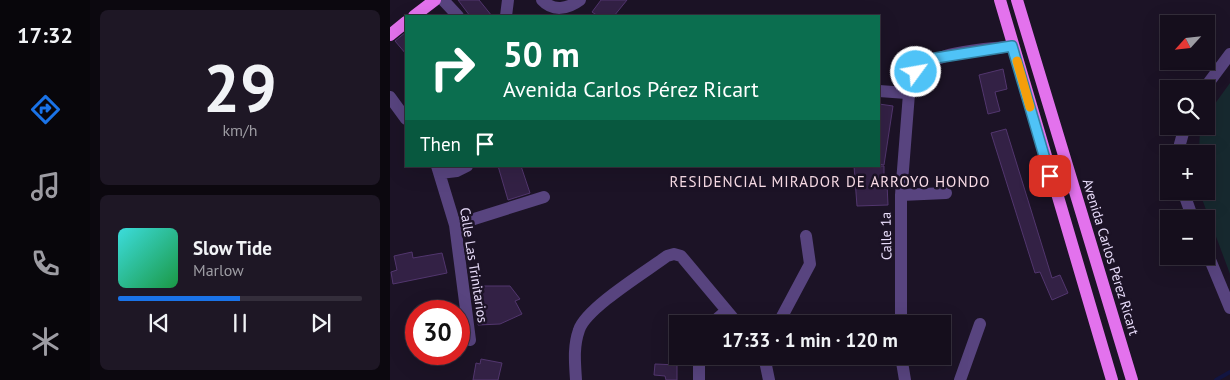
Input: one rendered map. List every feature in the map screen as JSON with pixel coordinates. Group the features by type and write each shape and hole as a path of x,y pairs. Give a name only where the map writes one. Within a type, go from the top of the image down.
{"main road":[{"path":"415,15 435,0"},
{"path":"1000,0 1112,380"},
{"name":"Avenida Carlos Pérez Ricart","path":"1017,0 1132,380"},
{"path":"390,35 405,23"}],"street":[{"path":"443,0 457,15"},
{"path":"506,15 508,0"},
{"path":"533,0 545,11 563,8 580,0"},
{"name":"Calle 1a","path":"901,315 901,195 907,93 910,81 916,72 936,58 1012,46"},
{"path":"1211,80 1230,54"},
{"path":"880,91 907,93"},
{"path":"390,97 405,118"},
{"path":"439,170 457,171 465,167"},
{"name":"Calle Las Trinitarios","path":"439,170 455,224 465,300"},
{"path":"901,195 946,193"},
{"path":"455,224 544,197"},
{"path":"783,315 810,264 806,236"},
{"path":"576,380 575,349 579,328 588,315 667,256 674,254 681,256 695,269 730,315"},
{"path":"1212,265 1230,308"},
{"path":"721,315 726,311"},
{"path":"960,380 980,324"},
{"path":"699,365 699,380"},
{"path":"766,365 770,380"},
{"path":"902,365 905,380"}],"shaded area":[{"path":"1230,83 1230,274 1215,234 1215,210 1206,210 1202,200 1215,200 1215,145 1199,145 1200,135 1215,135 1215,104"}],"building":[{"path":"458,0 479,0 491,15 469,15"},
{"path":"601,0 627,0 615,15 596,15 592,12"},
{"path":"405,33 405,53 395,41"},
{"path":"1003,69 1007,89 995,92 1000,111 988,114 979,75"},
{"path":"880,104 893,106 884,165 880,164"},
{"path":"1006,129 1052,278 1060,275 1068,293 1052,300 1040,272 1035,273 991,133"},
{"path":"884,166 884,184 887,184 888,205 857,206 854,167"},
{"path":"498,167 521,167 530,193 508,200"},
{"path":"412,252 413,258 442,253 447,273 393,284 391,272 397,270 394,256"},
{"path":"477,286 510,286 520,299 515,301 522,314 500,324 478,325"},
{"path":"481,359 502,363 498,380 473,380 476,363 480,364"},
{"path":"655,364 677,365 677,380 666,380 665,376 654,375"}],"waterway":[{"path":"1216,380 1230,372"}],"slow traffic":[{"path":"1017,61 1030,107"}],"district":[{"name":"RESIDENCIAL MIRADOR DE ARROYO HONDO","path":"830,181"}],"route":[{"path":"916,72 923,65 936,58 1012,46 1050,176"}]}
